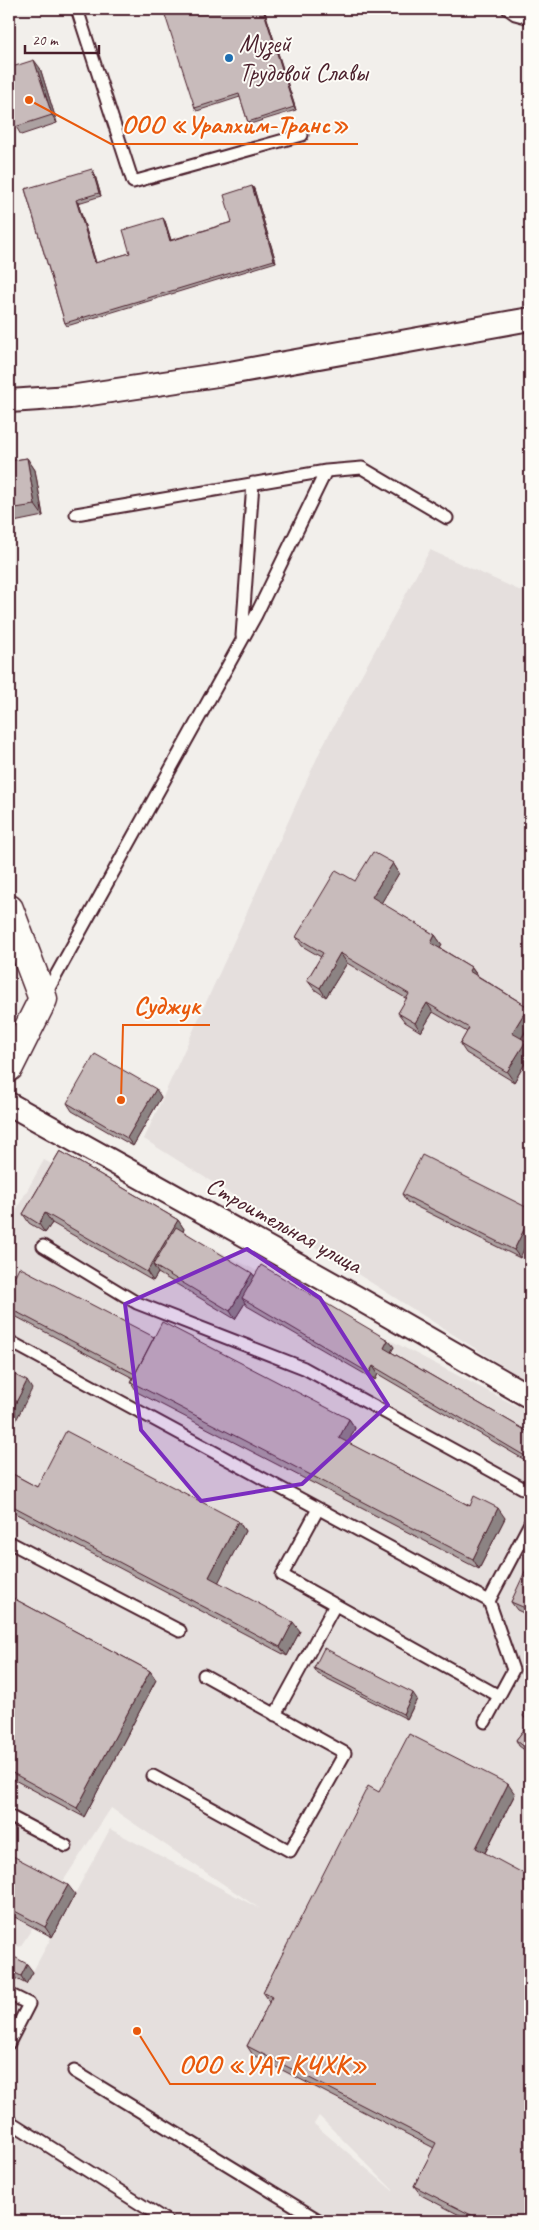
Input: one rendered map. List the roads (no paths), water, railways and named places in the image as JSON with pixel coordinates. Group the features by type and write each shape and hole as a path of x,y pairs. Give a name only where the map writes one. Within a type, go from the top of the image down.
{"main road":[{"path":"9,909 43,999 9,1067"}],"street":[{"path":"9,401 70,397 172,382 530,318"},
{"name":"Строительная улица","path":"9,1104 348,1292 530,1396"}],"lane":[{"path":"77,9 133,182 302,135"},
{"path":"508,9 515,14 530,18"},
{"path":"76,514 326,471 362,468 448,518"},
{"path":"43,999 242,639 326,471"},
{"path":"242,639 253,483"},
{"path":"43,1246 137,1303 304,1368 530,1492"},
{"path":"9,1341 489,1601 513,1670 485,1722"},
{"path":"318,1509 282,1575 499,1696"},
{"path":"489,1601 530,1524"},
{"path":"9,1542 180,1631"},
{"path":"275,1714 336,1605"},
{"path":"152,1776 290,1851 344,1753 204,1675"},
{"path":"9,1816 66,1846"},
{"path":"9,1994 29,2004 9,2043"},
{"path":"74,2071 320,2221"},
{"path":"9,2121 167,2221"}],"place":[{"name":"Музей Трудовой Славы","path":"229,58"},
{"name":"ООО «Уралхим-Транс»","path":"29,100"},
{"name":"Суджук","path":"121,1100"},
{"name":"ООО «УАТ КЧХК»","path":"137,2031"}]}
